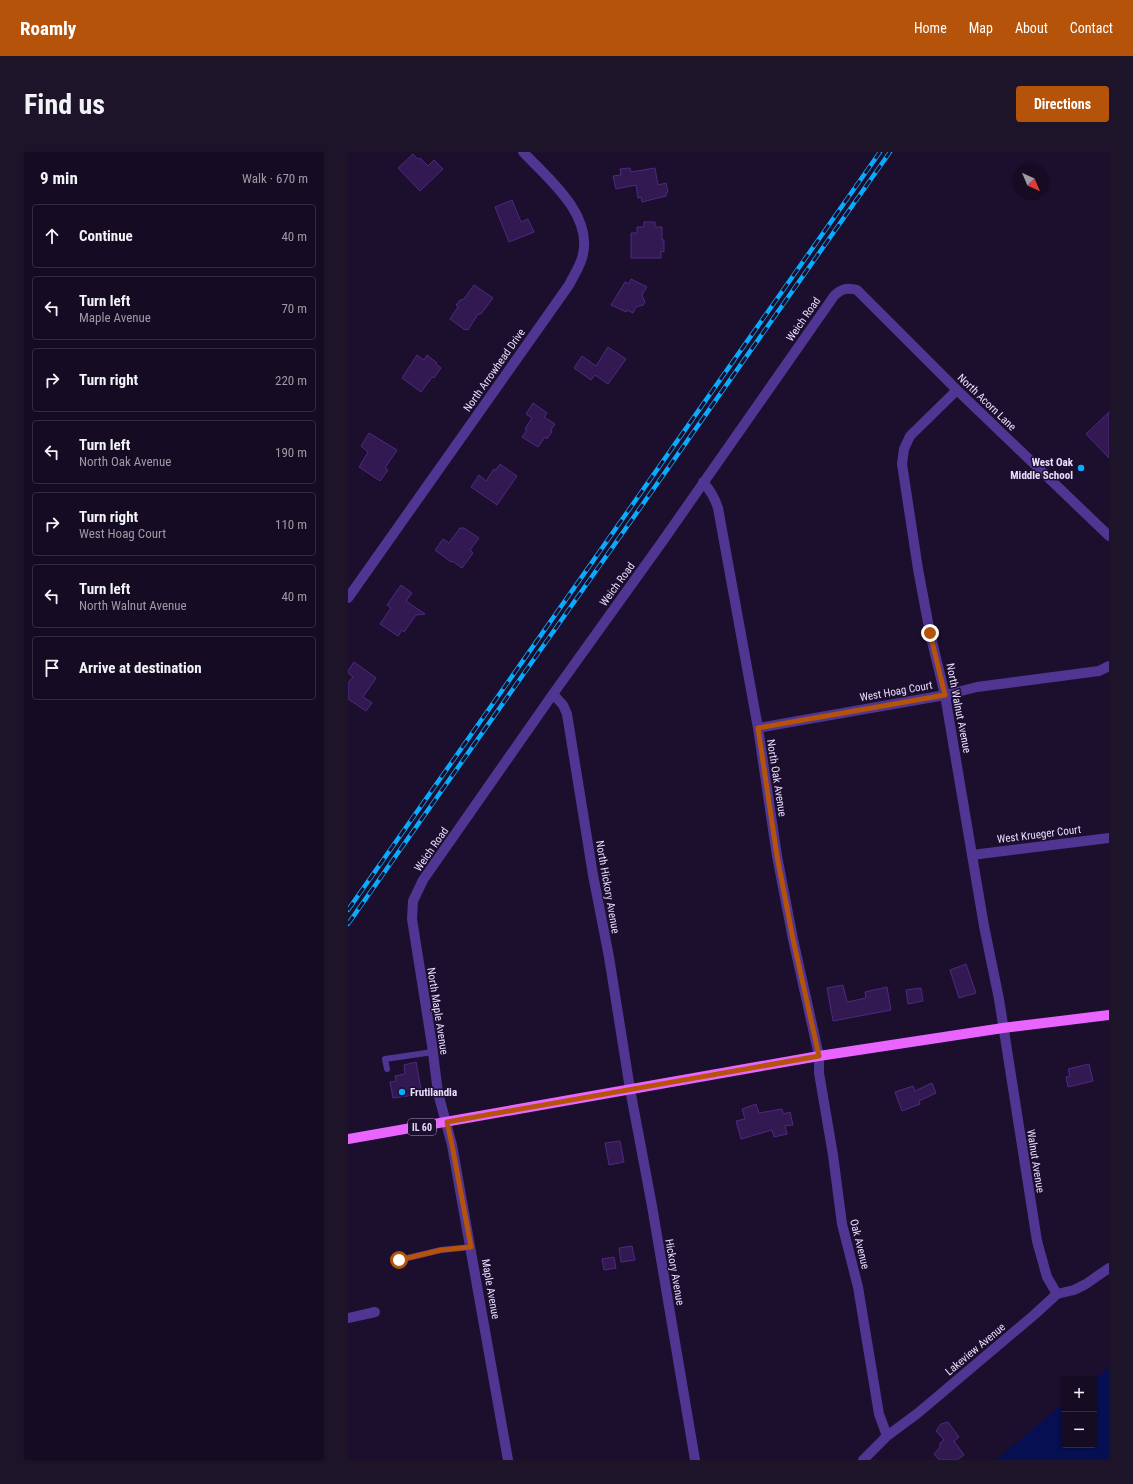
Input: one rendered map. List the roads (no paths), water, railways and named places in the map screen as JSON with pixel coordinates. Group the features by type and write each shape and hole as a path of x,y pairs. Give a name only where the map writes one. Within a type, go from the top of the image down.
{"main road":[{"name":"IL 60","path":"348,1139 819,1056 1003,1028 1109,1015"}],"street":[{"name":"North Arrowhead Drive","path":"348,598 569,285 584,254 585,235 577,215 561,192 523,152"},
{"name":"North Acorn Lane","path":"848,288 857,290 957,390 1109,536"},
{"name":"Weich Road","path":"413,901 423,880 834,296 839,291 848,288"},
{"name":"North Walnut Avenue","path":"957,390 910,436 904,449 902,464 919,576 930,633 945,695 984,926 1003,1028"},
{"name":"North Oak Avenue","path":"703,482 710,489 716,499 718,508 758,728 777,856 793,939 819,1056"},
{"name":"West Hoag Court","path":"758,728 945,695 977,687 1099,671 1109,666"},
{"name":"North Hickory Avenue","path":"553,694 563,705 567,714 630,1089"},
{"name":"West Krueger Court","path":"972,855 1109,838"},
{"name":"North Maple Avenue","path":"413,901 412,919 438,1093 447,1122"},
{"name":"Walnut Avenue","path":"1003,1028 1037,1241 1047,1277 1057,1294"},
{"name":"Oak Avenue","path":"819,1056 819,1073 833,1155 842,1224 858,1287 879,1414 887,1436"},
{"name":"Hickory Avenue","path":"630,1089 652,1206 695,1460"},
{"name":"Maple Avenue","path":"447,1122 471,1247 508,1460"},
{"name":"Lakeview Avenue","path":"863,1460 887,1436 918,1413 1057,1294 1074,1290 1086,1284 1109,1268"},
{"path":"348,1318 375,1312"}],"lane":[{"path":"387,1069 386,1059 433,1052"},
{"path":"399,1260 441,1250 471,1247"}],"railway":[{"path":"348,910 880,152"},
{"path":"348,924 890,152"}],"place":[{"name":"West Oak Middle School","path":"1081,468"},
{"name":"Frutilandia","path":"402,1092"}]}
